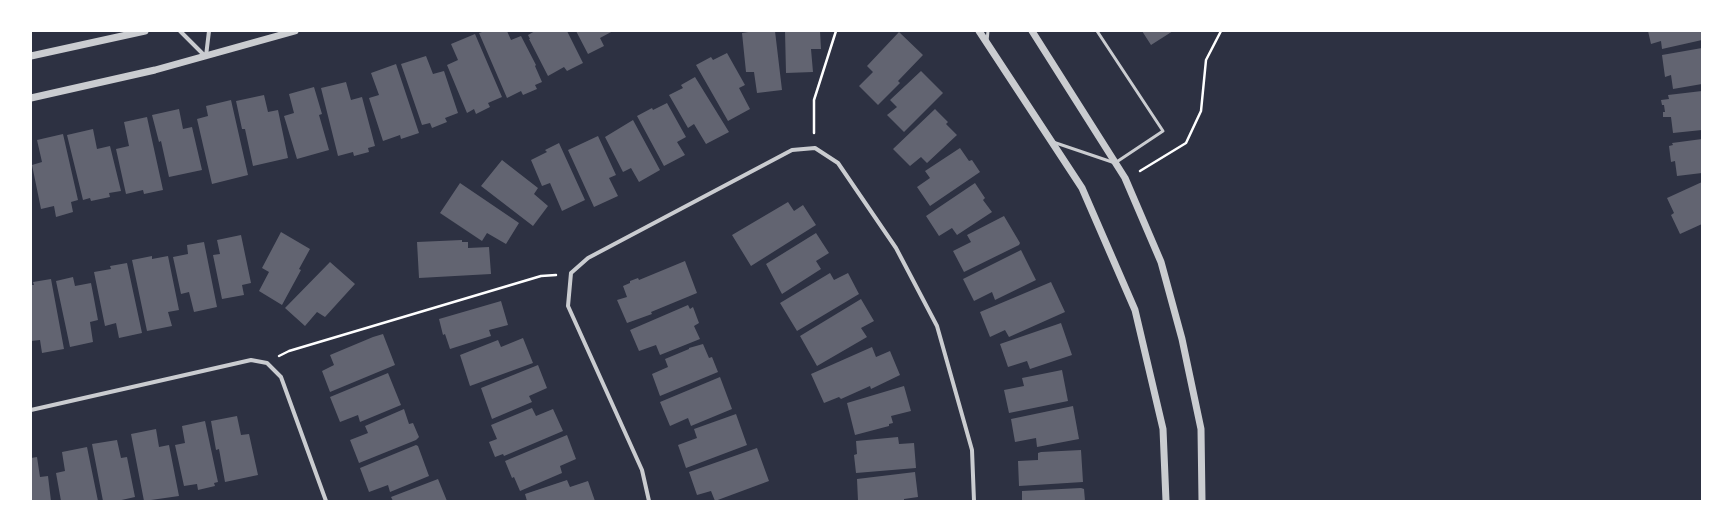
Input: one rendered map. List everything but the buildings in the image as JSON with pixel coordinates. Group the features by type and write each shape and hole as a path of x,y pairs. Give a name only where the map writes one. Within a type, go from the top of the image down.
{"street":[{"path":"31,56 144,31"},
{"path":"180,31 205,56"},
{"path":"205,56 209,31"},
{"path":"31,98 148,72 295,31"},
{"path":"979,31 1082,188 1135,310 1163,429 1166,501"},
{"path":"1032,31 1125,178 1161,262 1182,339 1201,429 1202,501"},
{"path":"649,501 642,470 568,306 571,273 588,258 792,150 815,148 838,163 896,248 937,326 972,450 974,501"},
{"path":"31,410 251,360 267,363 280,377 326,501"}],"lane":[{"path":"987,43 988,31"},
{"path":"1052,142 1115,162 1163,131 1097,31"}],"path":[{"path":"815,148 814,100 836,31"},
{"path":"1125,178 1143,170 1186,143 1201,111 1206,60 1221,31"},
{"path":"267,363 289,351 518,282 541,276 571,273"}]}
